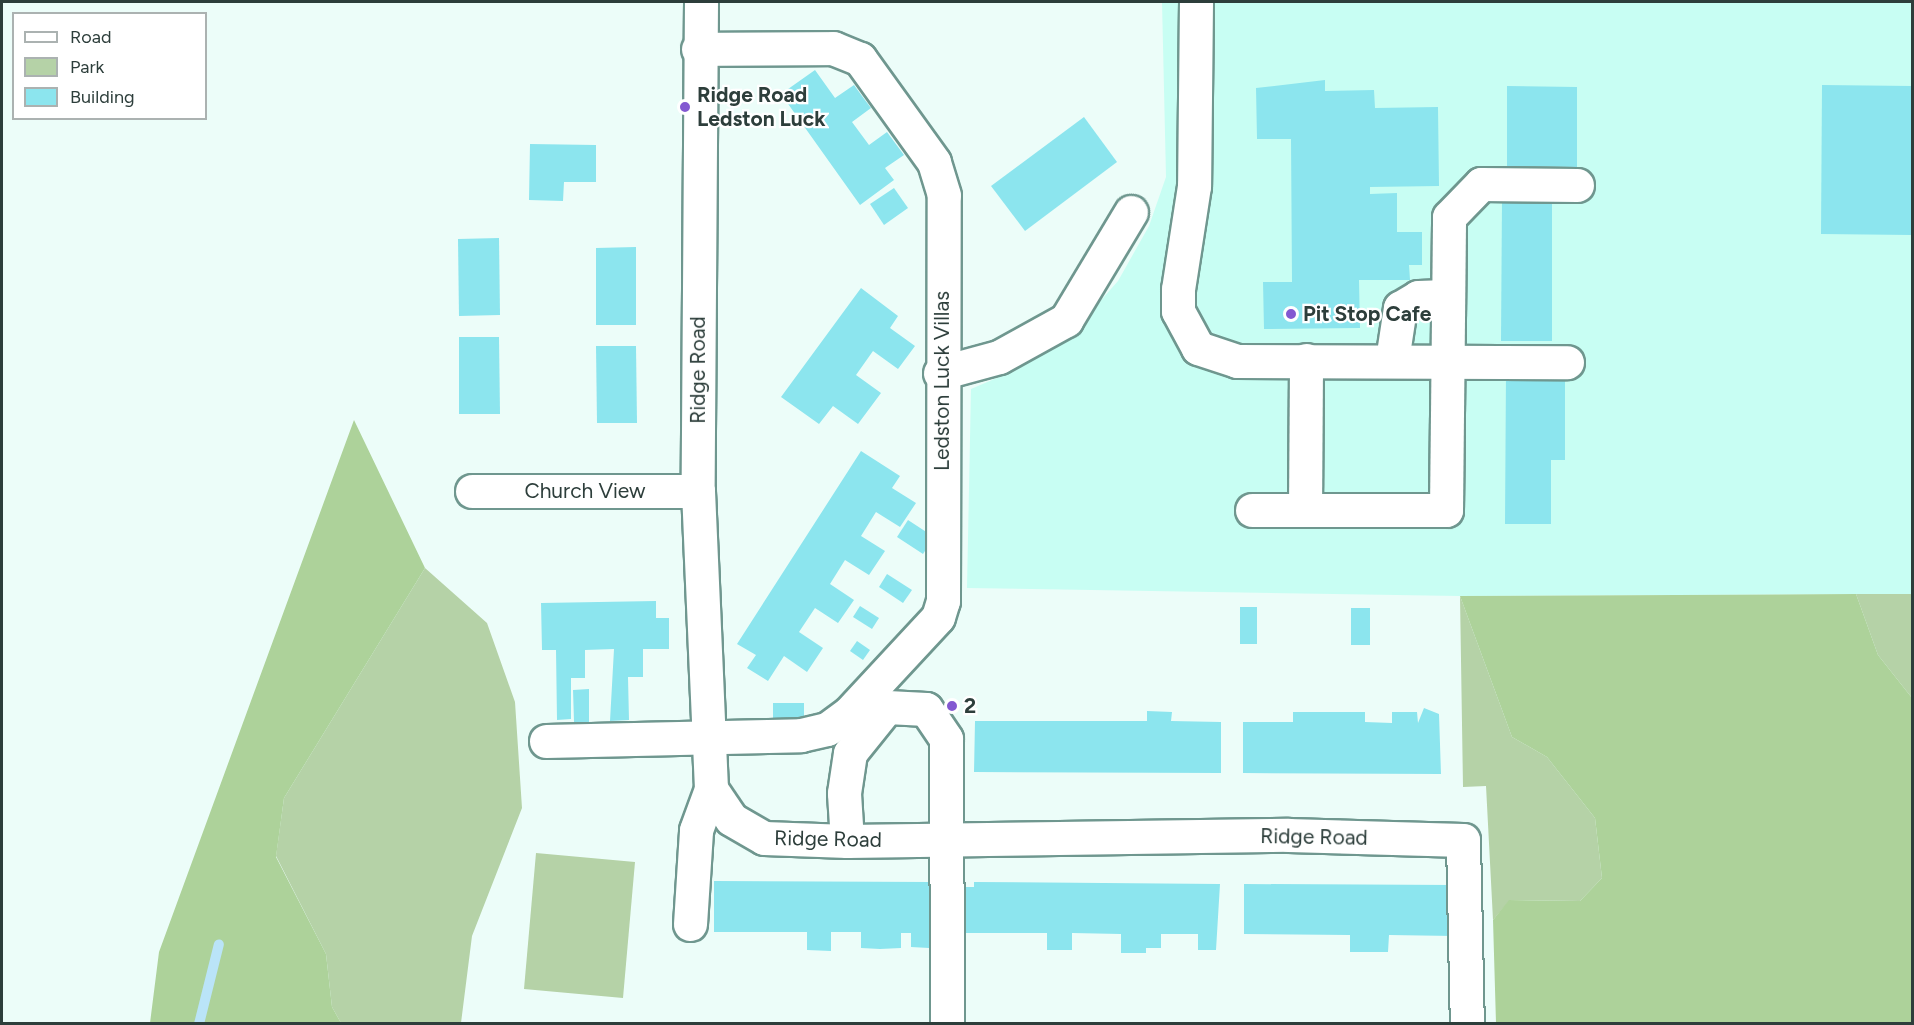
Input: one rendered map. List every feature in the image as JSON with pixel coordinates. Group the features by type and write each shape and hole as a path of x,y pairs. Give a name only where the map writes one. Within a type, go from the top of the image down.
{"street":[{"name":"Ridge Road","path":"701,2 698,49 698,491 711,735 711,789 731,819 764,838 847,841 1288,835 1463,840 1467,1023"},
{"path":"1196,2 1194,186 1178,311 1198,348 1215,358 1567,362"},
{"name":"Ledston Luck Villas","path":"546,741 711,735 801,735 827,729 848,714 938,617 943,601 940,373 944,195 934,162 879,80 860,59 832,48 698,49"},
{"path":"1252,510 1446,510 1446,296 1449,217 1481,184 1577,185"},
{"path":"940,373 999,357 1066,320 1131,212"},
{"path":"1392,360 1400,308 1418,297 1446,296"},
{"path":"1305,510 1306,360"},
{"name":"Church View","path":"472,491 698,491"},
{"path":"847,841 844,793 850,753 887,706 926,709 946,739 950,840 947,1023"},
{"path":"690,924 696,830 711,789"}],"shaded area":[{"path":"1162,2 1912,2 1912,594 1460,596 967,588 971,389 1006,374 1073,332 1118,281 1149,226 1166,177"}],"green space":[{"path":"354,420 425,568 284,798 276,857 326,954 332,1007 341,1023 150,1023 159,952"},
{"path":"425,568 487,623 515,702 522,808 472,936 461,1023 341,1023 332,1007 326,954 276,856 284,798"},
{"path":"1856,594 1912,594 1912,698 1878,655"},
{"path":"1856,594 1878,655 1912,698 1912,1023 1496,1023 1493,920 1509,900 1580,901 1602,878 1595,818 1547,757 1512,737 1460,596"},
{"path":"1460,596 1512,737 1547,757 1595,818 1602,878 1580,901 1510,900 1493,920 1486,786 1463,787"},
{"path":"536,853 635,862 623,998 524,989"}],"building":[{"path":"815,70 835,98 854,85 871,108 852,122 869,145 887,132 904,155 885,168 894,180 860,205 781,94"},
{"path":"1325,80 1325,91 1374,90 1375,108 1438,107 1439,186 1370,187 1370,194 1397,193 1397,232 1422,232 1422,265 1409,265 1410,280 1359,280 1360,328 1264,329 1263,282 1292,282 1291,139 1257,139 1256,88"},
{"path":"1822,85 1912,86 1912,235 1821,234"},
{"path":"1507,86 1577,87 1577,167 1507,166"},
{"path":"1084,117 1117,162 1025,231 991,186"},
{"path":"530,144 596,145 596,182 564,182 563,201 529,200"},
{"path":"894,188 908,208 884,225 870,204"},
{"path":"1502,200 1552,200 1552,341 1501,341"},
{"path":"499,238 500,315 459,316 458,239"},
{"path":"636,247 636,325 596,325 596,248"},
{"path":"861,288 898,316 890,328 915,346 898,369 873,351 856,375 881,393 858,424 833,406 819,424 781,397"},
{"path":"459,337 499,337 500,414 459,414"},
{"path":"596,346 636,346 637,423 597,423"},
{"path":"1506,372 1565,373 1565,460 1551,460 1551,524 1505,524"},
{"path":"861,451 900,476 892,488 916,503 900,527 876,512 861,536 885,551 869,575 845,560 830,584 854,600 838,623 815,608 799,632 823,648 807,672 784,656 768,681 747,668 756,655 737,644"},
{"path":"908,520 934,537 923,554 897,537"},
{"path":"887,574 912,590 903,603 879,587"},
{"path":"656,601 656,618 669,618 669,649 643,649 643,677 628,677 629,720 610,721 614,649 585,650 585,678 571,678 571,719 557,720 556,650 542,650 541,603"},
{"path":"860,606 879,618 872,629 853,617"},
{"path":"1240,607 1257,607 1257,644 1240,644"},
{"path":"1351,608 1370,608 1370,645 1351,645"},
{"path":"857,641 870,650 863,660 850,651"},
{"path":"589,689 589,722 574,722 573,690"},
{"path":"773,703 804,703 804,719 773,719"},
{"path":"1424,708 1439,714 1441,774 1243,773 1243,722 1293,722 1293,712 1365,712 1365,722 1392,723 1392,712 1417,712 1418,723"},
{"path":"1147,711 1172,712 1171,721 1221,722 1221,773 974,772 975,721 1147,721"},
{"path":"714,881 930,882 929,948 911,947 911,933 901,933 901,948 880,949 861,948 861,932 831,932 831,951 807,950 807,932 714,932"},
{"path":"974,882 1220,884 1216,950 1198,950 1198,934 1161,934 1161,948 1146,948 1146,953 1121,953 1121,934 1072,933 1072,950 1047,950 1047,933 960,933 960,887 974,887"},
{"path":"1244,884 1454,885 1454,936 1389,935 1388,952 1350,952 1350,935 1244,934"}],"waterway":[{"path":"199,1024 219,944"}],"place":[{"name":"Ridge Road Ledston Luck","path":"685,107"},
{"name":"Pit Stop Cafe","path":"1291,314"},
{"name":"2","path":"952,706"}]}
